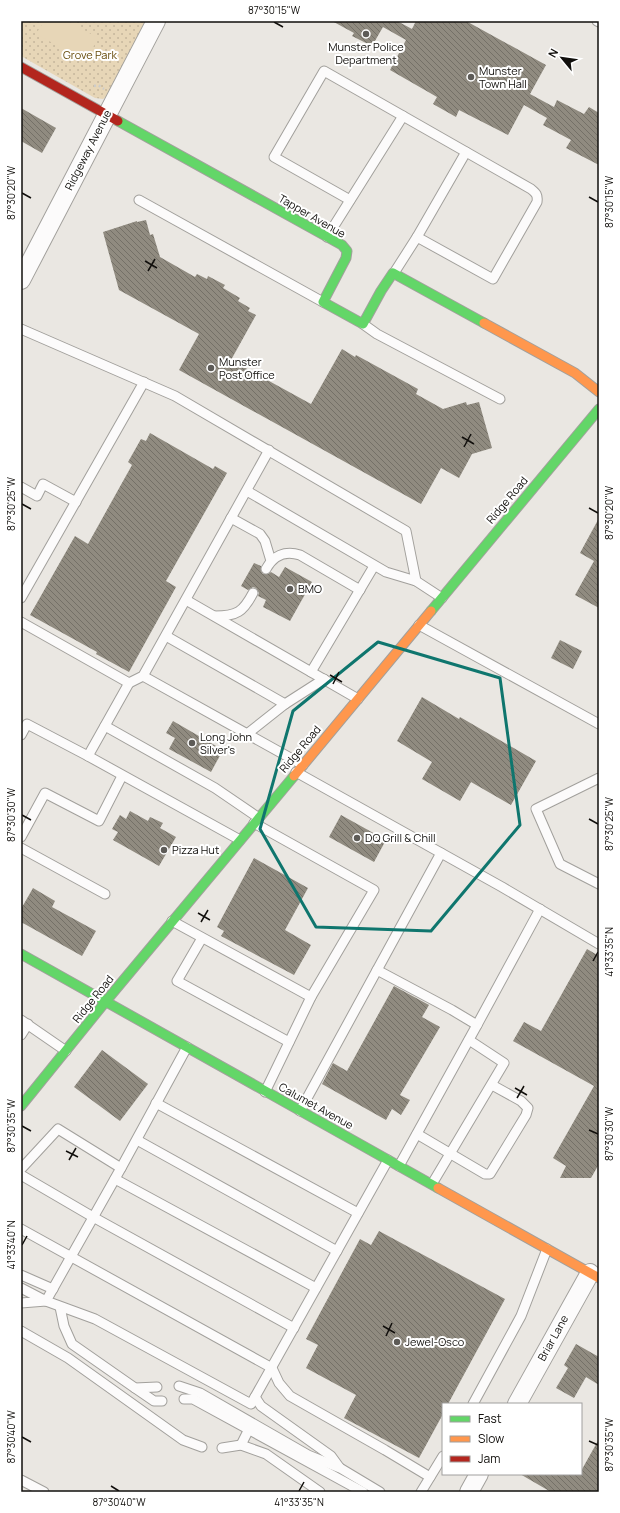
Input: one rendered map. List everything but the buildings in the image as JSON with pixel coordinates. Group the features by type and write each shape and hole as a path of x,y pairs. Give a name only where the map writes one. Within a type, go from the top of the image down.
{"main road":[{"name":"Tapper Avenue","path":"21,67 342,245 347,251 346,258 323,302"},
{"path":"323,302 363,324 381,291 394,274 576,373 599,392"},
{"name":"Ridge Road","path":"21,1106 30,1090 66,1051 172,921 599,409"},
{"name":"Calumet Avenue","path":"21,954 594,1275"}],"street":[{"name":"Ridgeway Avenue","path":"21,280 106,114 156,21"},
{"name":"Briar Lane","path":"518,1403 594,1275"},
{"path":"469,1492 478,1475"}],"lane":[{"path":"350,200 274,157 324,71 531,189 538,197 537,202 492,279 417,237"},
{"path":"327,237 403,116"},
{"path":"394,274 466,152"},
{"path":"138,200 323,302"},
{"path":"363,324 377,334 500,399"},
{"path":"21,329 175,396 406,531 416,581"},
{"path":"21,598 144,382"},
{"path":"88,756 129,683 143,676 269,450"},
{"path":"21,487 37,496 43,484 76,502"},
{"path":"247,491 374,566 386,572 416,581 442,598"},
{"path":"232,518 263,537 268,565 284,554 294,553 360,590"},
{"path":"311,672 374,566"},
{"path":"213,616 233,614 240,611 245,607 253,593"},
{"path":"186,600 358,699"},
{"path":"21,622 129,683"},
{"path":"419,626 598,721"},
{"path":"166,636 285,704"},
{"path":"143,676 303,765"},
{"path":"247,734 285,704 324,679"},
{"path":"21,735 27,724 240,840"},
{"path":"105,726 215,788 256,820 374,890 311,997 266,1092"},
{"path":"296,772 540,909 599,944"},
{"path":"21,837 45,793 99,821 122,776"},
{"path":"599,778 536,809 560,864 599,884"},
{"path":"21,848 105,894"},
{"path":"300,1111 441,853"},
{"path":"399,1166 540,909"},
{"path":"172,921 311,997"},
{"path":"202,938 177,981 289,1042"},
{"path":"377,970 477,1025"},
{"path":"21,1035 25,1022 66,1051"},
{"path":"432,1184 504,1063 469,1040"},
{"path":"46,1301 137,1140 187,1047"},
{"path":"417,1134 485,1174 490,1174 526,1115 528,1108 521,1101 492,1085"},
{"path":"156,1103 358,1213"},
{"path":"21,1169 58,1129 121,1168"},
{"path":"137,1140 337,1251"},
{"path":"21,1288 60,1307 95,1319 251,1404 388,1160"},
{"path":"21,1175 93,1217 294,1328"},
{"path":"115,1179 316,1288"},
{"path":"21,1229 272,1368 279,1383 290,1396 430,1477"},
{"path":"474,1403 521,1316 547,1248"},
{"path":"21,1275 52,1289"},
{"path":"21,1303 46,1301"},
{"path":"60,1307 64,1326 72,1344 154,1401 162,1400"},
{"path":"21,1331 68,1358 184,1440 202,1447"},
{"path":"180,1386 195,1390 308,1455 340,1468 380,1492"},
{"path":"135,1388 157,1387"},
{"path":"255,1397 261,1406 331,1456 340,1468"},
{"path":"184,1399 193,1399 249,1428 363,1492"},
{"path":"241,1445 249,1428"},
{"path":"222,1448 241,1445 266,1454 320,1492"},
{"path":"421,1492 442,1458"},
{"path":"21,1480 44,1492"}],"highlighted area":[{"path":"378,642 500,678 520,825 431,931 316,927 260,829 293,711"}],"green space":[{"name":"Grove Park","path":"21,21 150,21 111,93 103,99 95,98 21,56"},
{"path":"44,21 68,21 98,38 86,61 36,34"}],"traffic: fast":[{"path":"118,121 342,245 347,251 346,258 323,302 363,324 381,291 393,273 484,323"},
{"path":"431,611 599,409"},
{"path":"21,1106 106,1001 294,776"},
{"path":"21,954 438,1188"}],"traffic: slow":[{"path":"484,323 575,373 599,392"},
{"path":"294,776 431,611"},
{"path":"438,1188 599,1278"}],"traffic: jam":[{"path":"21,67 118,121"}],"place":[{"name":"Munster Police Department","path":"366,34"},
{"name":"Munster Town Hall","path":"471,77"},
{"name":"Munster Post Office","path":"211,368"},
{"name":"BMO","path":"290,589"},
{"name":"Long John Silver's","path":"192,743"},
{"name":"DQ Grill & Chill","path":"357,838"},
{"name":"Pizza Hut","path":"164,850"},
{"name":"Jewel-Osco","path":"397,1342"}]}
